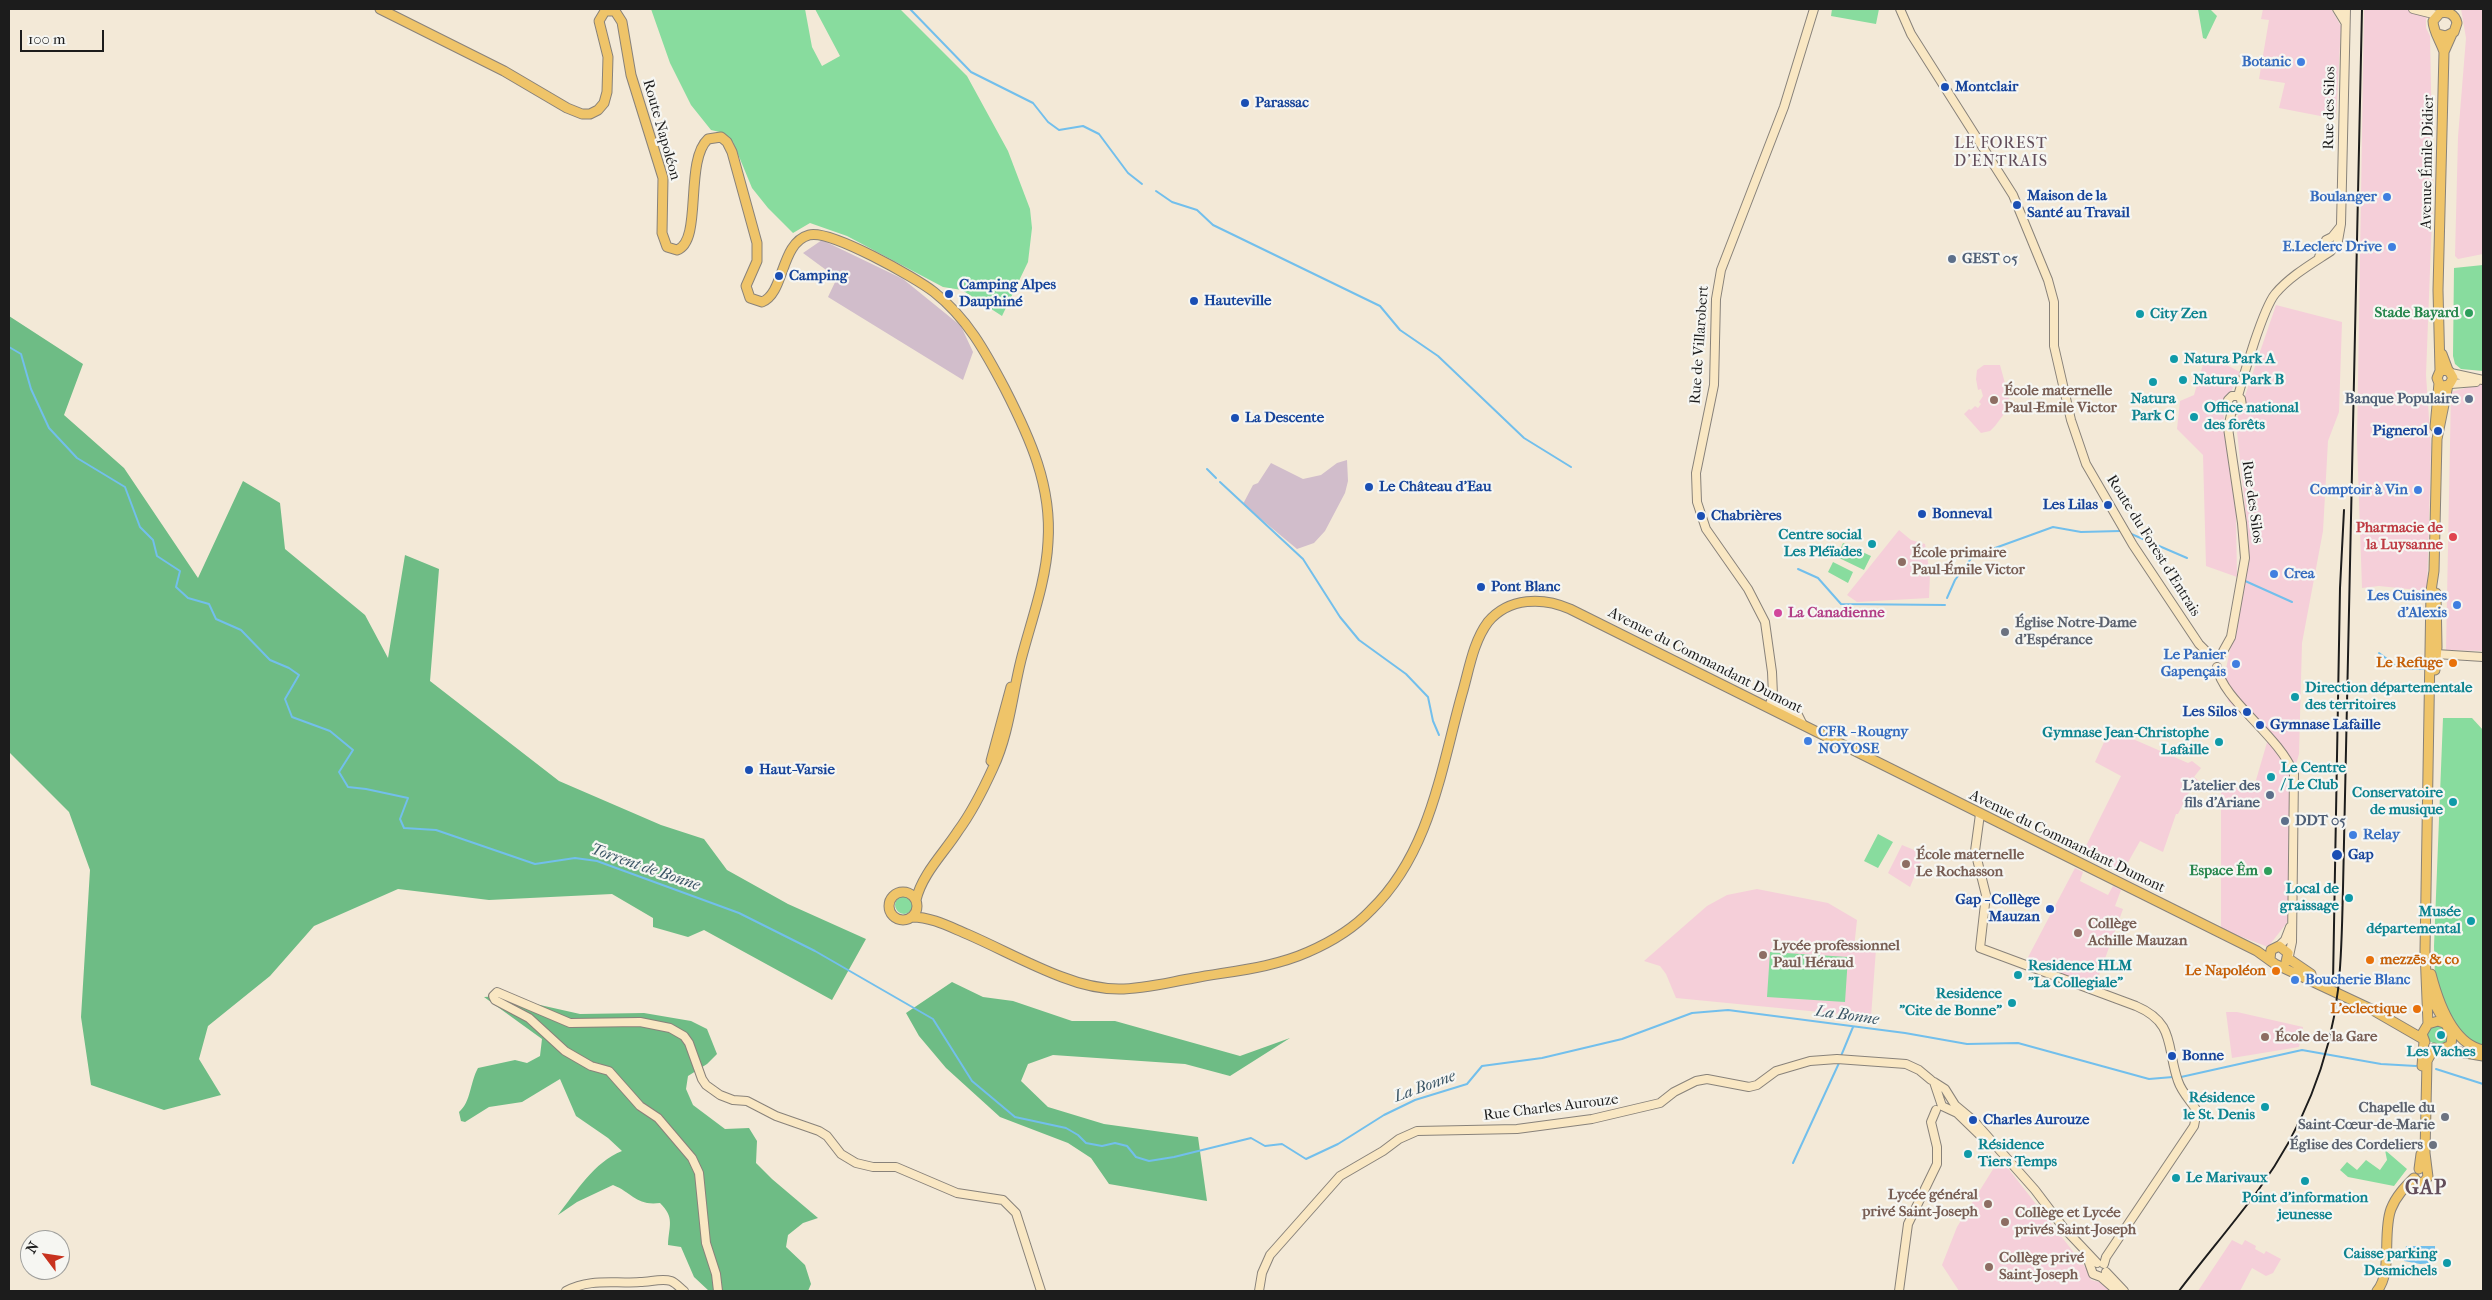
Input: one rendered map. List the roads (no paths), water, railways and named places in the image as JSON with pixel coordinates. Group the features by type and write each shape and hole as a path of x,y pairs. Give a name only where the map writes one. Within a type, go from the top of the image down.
{"main road":[{"name":"Route Napoléon","path":"380,9 504,70 582,114 590,114 598,110 606,97 608,58 599,21 606,11 615,11 622,22 627,62 663,178 662,233 667,247 673,250 681,249 689,239 697,161 704,142 716,136 724,139 729,147 754,229 757,243 757,261 746,286 748,295 754,301 762,302 770,297 794,247 800,239 815,234 827,235 932,290 956,311 976,336 1021,420 1041,470 1048,508 1048,544 1043,581 1020,663 1004,709 985,784 959,830 929,872"},
{"path":"2438,34 2446,36 2452,34 2457,23 2442,13"},
{"name":"Avenue Émile Didier","path":"2442,13 2433,28 2438,34 2444,52 2440,343 2446,372"},
{"name":"Avenue Émile Didier","path":"2444,52 2452,34"},
{"path":"2446,384 2437,378 2446,372 2453,378 2446,384 2435,406 2437,439 2433,652 2431,974 2433,1000 2453,1038 2466,1049 2483,1053"},
{"name":"Avenue du Commandant Dumont","path":"944,924 1082,984 1130,988 1281,962 1310,952 1340,936 1363,918 1395,884 1409,863 1428,817 1477,644 1489,621 1504,609 1532,600 1544,600 1557,603 1770,705 1803,725 2257,951 2274,952"},
{"path":"2414,1178 2420,1183 2425,1181 2428,1175 2422,1169 2423,1040 2427,1025 2425,951 2433,652"},
{"path":"929,872 906,892 893,896 890,909 897,919 905,920 912,917 944,924"},
{"path":"912,917 929,872"},
{"path":"906,892 944,924"},
{"path":"2371,1009 2354,996 2304,971 2289,957 2287,951 2274,952 2280,965 2396,1022 2438,1049 2483,1053"},
{"path":"2280,965 2289,957"},
{"path":"2431,974 2442,1007 2459,1034 2470,1046 2483,1053"},
{"path":"2396,1022 2411,1027 2427,1025 2438,1021 2444,1023"},
{"path":"2422,1169 2427,1061 2438,1049 2448,1047 2453,1038"},
{"path":"2377,1291 2384,1278 2390,1211 2400,1193 2414,1178 2414,1172 2422,1169"}],"street":[{"name":"Rue de Villarobert","path":"1770,705 1772,672 1765,622 1756,601 1713,540 1704,523 1697,502 1696,473 1714,385 1715,306 1721,270 1784,107 1814,9"},
{"name":"Route du Forest d'Entrais","path":"1900,9 1908,28 2012,195 2048,280 2054,302 2054,346 2071,420 2086,464 2132,545 2199,644 2211,656"},
{"path":"2339,9 2346,23"},
{"name":"Rue des Silos","path":"2335,239 2342,224 2346,9"},
{"path":"2413,9 2442,13"},
{"path":"2335,239 2338,248 2328,249 2326,240 2335,239"},
{"name":"Rue des Silos","path":"2221,655 2231,637 2245,558 2243,527 2228,428 2232,410 2228,406 2228,400 2232,396 2238,396 2270,303 2284,286 2328,249"},
{"path":"2446,372 2483,381"},
{"path":"2446,384 2483,381"},
{"path":"2433,652 2481,657"},
{"path":"2217,667 2223,661 2221,655 2216,653 2211,656 2210,663 2217,667 2224,686 2268,733 2294,774 2292,942 2289,957"},
{"path":"1980,814 1975,852 1986,896 1980,948 2136,1006 2156,1018 2165,1029 2181,1088 2197,1111 2197,1120 2101,1266"},
{"path":"2274,952 2287,936 2291,923"},
{"path":"718,1291 716,1274 706,1243 699,1174 692,1158 658,1118 640,1106 609,1071 591,1066 565,1051 529,1018 495,1000 493,996 497,992 570,1023 640,1022 670,1028 684,1036 690,1043 702,1080 720,1095 733,1100 747,1101 776,1116 819,1131 827,1136 841,1154 856,1163 872,1167 896,1167 957,1194 1003,1200 1016,1213 1041,1291"},
{"name":"Rue Charles Aurouze","path":"1259,1291 1262,1273 1270,1256 1340,1176 1383,1151 1399,1139 1417,1131 1517,1129 1592,1119 1660,1103 1686,1084 1696,1081 1707,1079 1750,1087 1763,1081 1776,1071 1810,1061 1846,1060 1906,1064 1932,1080"},
{"path":"1950,1102 1942,1106 1934,1082 1945,1089 1957,1113 1980,1137 2000,1152 2035,1190 2054,1217 2124,1291"},
{"path":"1899,1291 1908,1224 1937,1164 1938,1152 1932,1122 1936,1110"},
{"path":"2101,1266 2117,1291"},
{"path":"566,1291 573,1287 602,1281 634,1282 662,1280 671,1281 684,1291"}],"water":[{"path":"2406,1246 2435,1246 2435,1263 2420,1264 2404,1261"}],"waterway":[{"path":"910,9 971,72 1033,103 1048,122 1059,130 1083,126 1099,134 1128,173 1142,184"},
{"path":"1156,191 1172,202 1197,210 1213,225 1380,306 1400,330 1438,356 1524,438 1571,467"},
{"name":"Torrent de Bonne","path":"9,347 21,354 31,389 49,428 77,458 125,487 140,527 153,540 157,556 180,571 176,587 188,598 209,604 216,619 241,630 270,660 289,668 299,675 285,699 292,717 330,731 353,750 339,772 348,787 408,798 400,819 404,828 436,830 535,864 575,858 597,861 739,913 815,951 933,1019 972,1081 1015,1117 1066,1128 1078,1135 1086,1143 1102,1146 1115,1143 1127,1146 1136,1157 1149,1161 1174,1157 1251,1138 1265,1146 1282,1144 1306,1159 1338,1144 1384,1115 1415,1100 1467,1084 1482,1066 1542,1058 1622,1039 1692,1013 1728,1010 1905,1033 1967,1044 2018,1043 2149,1079 2173,1077"},
{"path":"1207,469 1216,478"},
{"path":"1220,482 1303,559 1340,617 1359,640 1406,674 1428,697 1433,721 1439,735"},
{"path":"1947,598 1955,580 1973,556 2053,527 2081,532 2120,531"},
{"path":"2129,533 2187,558"},
{"path":"1798,569 1818,578 1841,604 1945,605"},
{"path":"2243,580 2292,602"},
{"path":"2379,653 2399,668 2424,669"},
{"path":"1841,1056 1853,1027"},
{"name":"La Bonne","path":"2181,1077 2302,1050 2381,1064 2416,1066"},
{"path":"1793,1163 1839,1063"},
{"name":"Torrent de Bonne","path":"2436,1069 2483,1084"}],"railway":[{"path":"2179,1291 2259,1189 2288,1144 2321,1069 2334,1017 2338,990 2343,888 2362,9"},
{"path":"2333,982 2340,588 2344,510"}],"place":[{"name":"Botanic","path":"2301,62"},
{"name":"Montclair","path":"1945,87"},
{"name":"Parassac","path":"1245,103"},
{"name":"Boulanger","path":"2387,197"},
{"name":"Maison de la Santé au Travail","path":"2017,205"},
{"name":"E.Leclerc Drive","path":"2392,247"},
{"name":"GEST 05","path":"1952,259"},
{"name":"Camping","path":"779,276"},
{"name":"Camping Alpes Dauphiné","path":"949,294"},
{"name":"Hauteville","path":"1194,301"},
{"name":"Stade Bayard","path":"2469,313"},
{"name":"City Zen","path":"2140,314"},
{"name":"Natura Park A","path":"2174,359"},
{"name":"Natura Park B","path":"2183,380"},
{"name":"Natura Park C","path":"2153,382"},
{"name":"Banque Populaire","path":"2469,399"},
{"name":"École maternelle Paul-Emile Victor","path":"1994,400"},
{"name":"Office national des forêts","path":"2194,417"},
{"name":"La Descente","path":"1235,418"},
{"name":"Pignerol","path":"2438,431"},
{"name":"Le Château d'Eau","path":"1369,487"},
{"name":"Comptoir à Vin","path":"2418,490"},
{"name":"Les Lilas","path":"2108,505"},
{"name":"Bonneval","path":"1922,514"},
{"name":"Chabrières","path":"1701,516"},
{"name":"Pharmacie de la Luysanne","path":"2453,537"},
{"name":"Centre social Les Pléïades","path":"1872,544"},
{"name":"École primaire Paul-Émile Victor","path":"1902,562"},
{"name":"Crea","path":"2274,574"},
{"name":"Pont Blanc","path":"1481,587"},
{"name":"Les Cuisines d'Alexis","path":"2457,605"},
{"name":"La Canadienne","path":"1778,613"},
{"name":"Église Notre-Dame d'Espérance","path":"2005,632"},
{"name":"Le Refuge","path":"2453,663"},
{"name":"Le Panier Gapençais","path":"2236,664"},
{"name":"Direction départementale des territoires","path":"2295,697"},
{"name":"Les Silos","path":"2247,712"},
{"name":"Gymnase Lafaille","path":"2260,725"},
{"name":"CFR - Rougny NOYOSE","path":"1808,741"},
{"name":"Gymnase Jean-Christophe Lafaille","path":"2219,742"},
{"name":"Haut-Varsie","path":"749,770"},
{"name":"Le Centre / Le Club","path":"2271,777"},
{"name":"L'atelier des fils d'Ariane","path":"2270,795"},
{"name":"Conservatoire de musique","path":"2453,802"},
{"name":"DDT 05","path":"2285,821"},
{"name":"Relay","path":"2353,835"},
{"name":"Gap","path":"2337,855"},
{"name":"École maternelle Le Rochasson","path":"1906,864"},
{"name":"Espace Êm","path":"2268,871"},
{"name":"Local de graissage","path":"2349,898"},
{"name":"Gap - Collège Mauzan","path":"2050,909"},
{"name":"Musée départemental","path":"2471,921"},
{"name":"Collège Achille Mauzan","path":"2078,933"},
{"name":"Lycée professionnel Paul Héraud","path":"1763,955"},
{"name":"mezzēs & co","path":"2370,960"},
{"name":"Le Napoléon","path":"2276,971"},
{"name":"Residence HLM \"La Collegiale\"","path":"2018,975"},
{"name":"Boucherie Blanc","path":"2295,980"},
{"name":"Residence \"Cite de Bonne\"","path":"2012,1003"},
{"name":"L'eclectique","path":"2417,1009"},
{"name":"Les Vaches","path":"2441,1035"},
{"name":"École de la Gare","path":"2265,1037"},
{"name":"Bonne","path":"2172,1056"},
{"name":"Résidence le St. Denis","path":"2265,1107"},
{"name":"Chapelle du Saint-Cœur-de-Marie","path":"2445,1117"},
{"name":"Charles Aurouze","path":"1973,1120"},
{"name":"Église des Cordeliers","path":"2433,1145"},
{"name":"Résidence Tiers Temps","path":"1968,1154"},
{"name":"Le Marivaux","path":"2176,1178"},
{"name":"Point d'information jeunesse","path":"2305,1181"},
{"name":"Lycée général privé Saint-Joseph","path":"1988,1204"},
{"name":"Collège et Lycée privés Saint-Joseph","path":"2005,1222"},
{"name":"Caisse parking Desmichels","path":"2447,1263"},
{"name":"Collège privé Saint-Joseph","path":"1989,1267"}],"district":[{"name":"LE FOREST D'ENTRAIS","path":"2001,153"},
{"name":"GAP","path":"2426,1189"}]}
